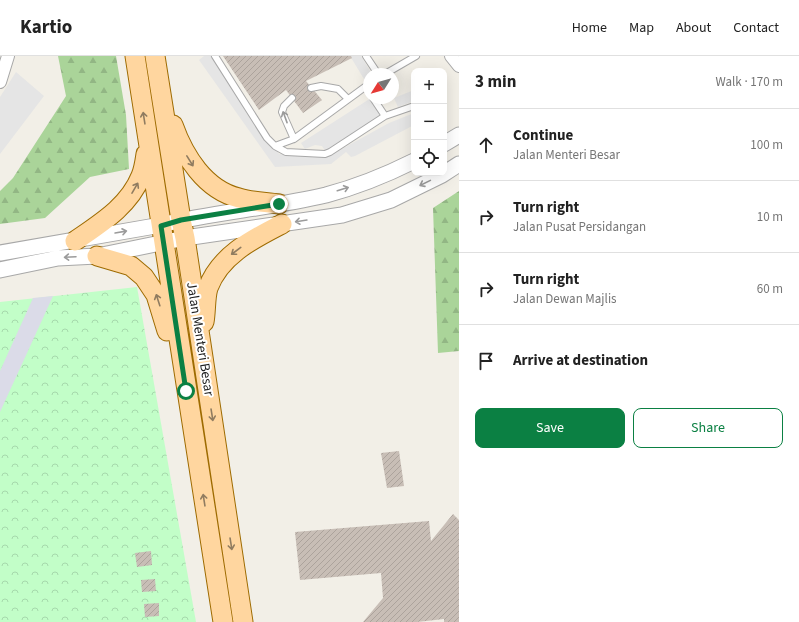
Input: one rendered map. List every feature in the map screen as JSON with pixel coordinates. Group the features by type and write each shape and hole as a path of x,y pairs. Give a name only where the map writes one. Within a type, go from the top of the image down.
{"main road":[{"name":"Jalan Menteri Besar","path":"135,56 223,622"},
{"name":"Jalan Menteri Besar","path":"155,56 201,343 243,622"},
{"path":"160,86 179,143 197,172 216,188 238,198 279,204"},
{"path":"75,240 108,218 126,202 136,187 142,174 148,144"},
{"path":"201,343 208,289 217,271 229,256 248,242 282,224"},
{"path":"97,256 131,266 144,277 156,295 186,391"}],"street":[{"path":"0,82 8,56"},
{"path":"451,56 459,66"},
{"path":"447,142 459,135"},
{"path":"0,270 58,258 97,256 162,234 361,184 388,174 411,162"},
{"path":"183,229 282,224 342,215 391,200 442,175 459,164"},
{"path":"0,253 75,240 162,234"}],"lane":[{"path":"215,56 267,138 275,146 286,152 325,154 385,116 411,107"},
{"path":"366,56 374,68"},
{"path":"395,68 416,56"},
{"path":"311,88 321,86 338,89 348,99"},
{"path":"275,146 294,139 363,88"},
{"path":"292,98 284,106 282,112 294,139"},
{"path":"377,104 385,116"}],"green space":[{"path":"58,56 116,56 126,115 129,169 90,177 45,218 0,224 0,191 13,178 66,96"},
{"path":"459,191 459,351 438,353 433,208"},
{"path":"137,287 196,622 0,622 0,302"}],"shaded area":[{"path":"204,56 215,56 279,154 327,157 389,123 411,114 411,127 355,156 351,157 346,152 331,164 275,167 199,60"},
{"path":"350,56 361,56 368,68 363,68 363,77"},
{"path":"16,72 44,96 0,154 0,97"},
{"path":"411,91 411,102 398,107 397,104 399,104 399,96"},
{"path":"363,103 374,104 381,117 326,152 322,146 315,145 305,149 301,143"},
{"path":"53,296 0,412 0,371 33,298"}],"building":[{"path":"223,56 351,56 352,58 306,81 322,100 303,113 286,90 259,110"},
{"path":"399,451 404,486 387,488 381,453"},
{"path":"453,514 459,520 459,622 444,622 444,619 417,622 363,622 383,598 381,573 300,580 295,532 429,521 431,541"},
{"path":"151,551 152,565 137,567 135,553"},
{"path":"155,579 156,591 142,592 141,580"},
{"path":"159,603 159,616 145,617 144,604"}],"route":[{"path":"186,391 161,226 181,220 279,204"}]}
